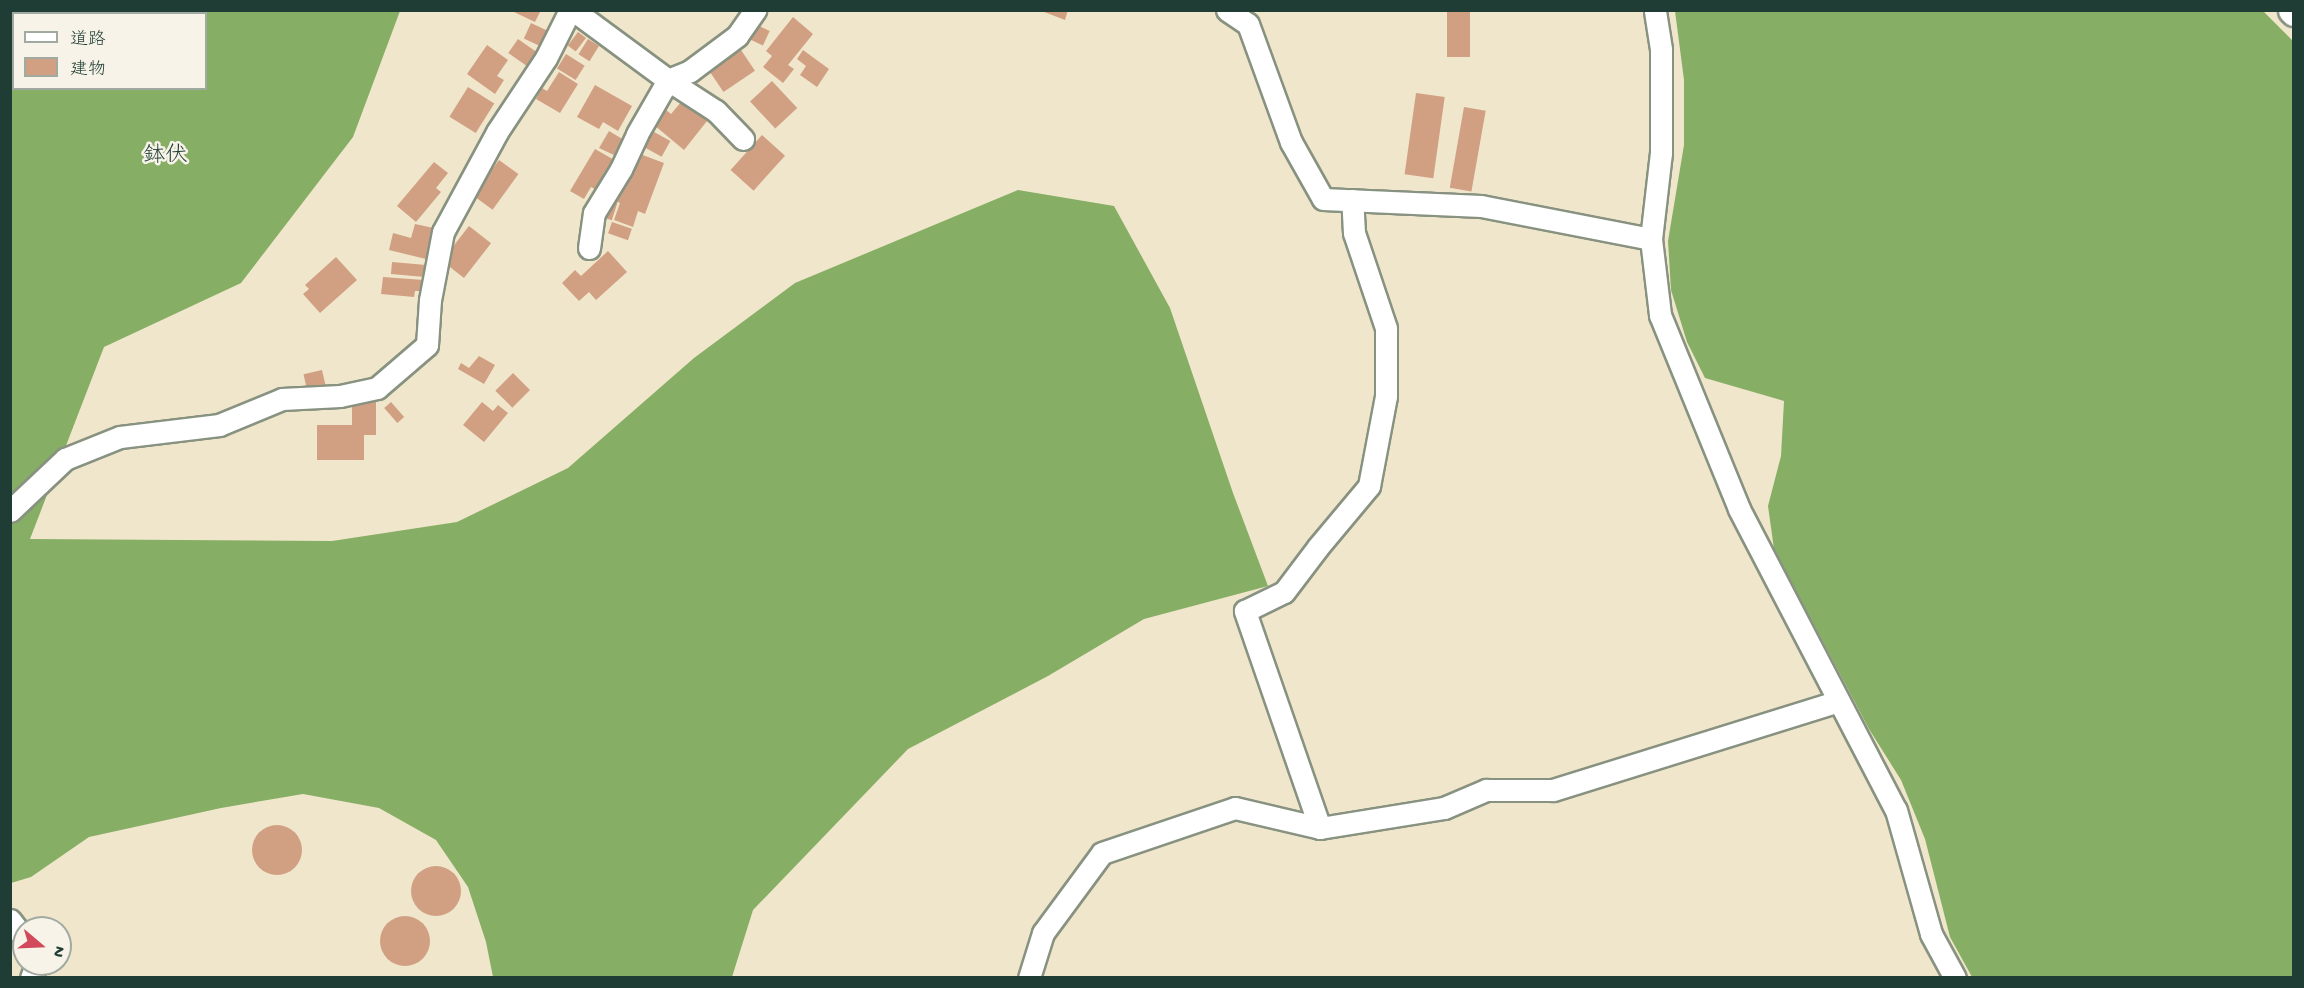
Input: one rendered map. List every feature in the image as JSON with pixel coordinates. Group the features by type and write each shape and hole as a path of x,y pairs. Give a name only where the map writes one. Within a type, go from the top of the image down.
{"street":[{"path":"10,511 65,459 120,437 219,425 282,399 340,396 377,388 427,345 430,300 442,232 497,132 546,58 572,10 668,80 716,111 743,139"},
{"path":"589,249 594,213 621,170 637,134 668,80 690,71 737,36 755,10"},
{"path":"1227,10 1248,24 1291,142 1323,199 1481,206 1650,239"},
{"path":"1655,10 1661,49 1661,153 1650,239 1660,315 1739,509 1896,810 1931,934 1955,978"},
{"path":"1320,828 1245,611 1284,592 1369,486 1386,396 1386,328 1354,233 1352,200"},
{"path":"1029,978 1043,933 1102,853 1235,808 1320,828 1444,808 1486,790 1553,790 1838,701"}],"green space":[{"path":"11,11 400,11 353,137 241,283 104,347 30,539 332,541 457,522 568,468 694,358 795,283 1018,190 1114,206 1170,308 1233,493 1268,586 1144,619 1048,676 908,749 753,910 732,977 493,977 486,942 468,887 436,840 379,808 303,794 221,808 89,837 31,877 11,883"},
{"path":"1675,11 2263,11 2293,41 2293,977 1972,977 1950,937 1925,839 1901,780 1869,729 1774,549 1768,506 1781,456 1784,401 1705,378 1687,342 1671,290 1668,241 1684,145 1684,80"}],"building":[{"path":"515,10 541,10 535,22 514,12"},
{"path":"1039,10 1068,10 1065,20"},
{"path":"1447,10 1470,10 1470,57 1447,57"},
{"path":"793,17 813,34 788,65 794,69 783,83 763,67 772,56 766,51"},
{"path":"531,23 552,33 545,48 524,38"},
{"path":"757,25 770,31 763,45 750,40"},
{"path":"578,32 586,38 576,52 568,46"},
{"path":"518,39 538,53 528,67 508,53"},
{"path":"588,39 599,46 589,61 578,54"},
{"path":"487,45 508,60 497,76 504,80 495,94 467,74"},
{"path":"741,50 755,71 723,92 709,71"},
{"path":"803,50 829,69 817,87 800,75 806,66 797,59"},
{"path":"566,54 585,66 576,80 557,68"},
{"path":"559,72 578,84 560,113 536,99 542,88 547,91"},
{"path":"772,81 797,108 775,129 750,101"},
{"path":"595,85 632,106 618,131 603,122 599,129 577,117"},
{"path":"468,87 494,103 476,133 449,117"},
{"path":"1416,93 1445,97 1433,178 1405,174"},
{"path":"687,95 707,112 703,118 707,121 684,150 648,120 660,105 671,114"},
{"path":"1464,107 1486,111 1471,192 1450,188"},
{"path":"645,127 670,141 662,157 636,143"},
{"path":"609,131 624,140 616,156 599,148"},
{"path":"762,135 785,156 754,191 731,170"},
{"path":"595,149 616,161 598,191 591,187 584,199 570,191"},
{"path":"632,151 664,163 645,214 638,211 633,227 614,220 620,203 614,201"},
{"path":"499,160 518,174 493,210 473,196"},
{"path":"434,162 448,173 436,188 441,192 416,222 397,206"},
{"path":"605,199 617,203 612,220 599,216"},
{"path":"612,222 632,229 628,240 608,233"},
{"path":"415,224 438,229 430,260 389,250 393,233 411,238"},
{"path":"469,226 491,243 464,278 442,261"},
{"path":"608,251 627,272 596,300 589,292 579,301 562,283 575,270 581,276"},
{"path":"336,257 357,280 320,313 303,294 309,289 305,285"},
{"path":"392,262 426,265 425,277 391,274"},
{"path":"383,277 424,280 423,291 415,291 414,297 381,294"},
{"path":"479,356 495,365 484,384 458,369 461,363 469,368"},
{"path":"322,370 326,388 308,392 303,374"},
{"path":"513,373 530,390 512,408 495,391"},
{"path":"352,402 376,402 376,435 364,435 364,460 317,460 317,425 352,425"},
{"path":"391,402 404,417 397,423 384,408"},
{"path":"482,402 493,411 498,405 508,413 484,442 463,425"},
{"path":"272,825 282,825 295,832 302,845 302,855 295,868 282,875 272,875 263,871 256,864 252,855 252,845 256,836 263,829"},
{"path":"431,866 441,866 454,873 461,886 461,896 454,909 441,916 431,916 422,912 415,905 411,896 411,886 415,877 422,870"},
{"path":"400,916 410,916 423,923 430,936 430,946 423,959 410,966 400,966 391,962 384,955 380,946 380,936 384,927 391,920"}],"district":[{"name":"鉢伏","path":"165,158"}]}
